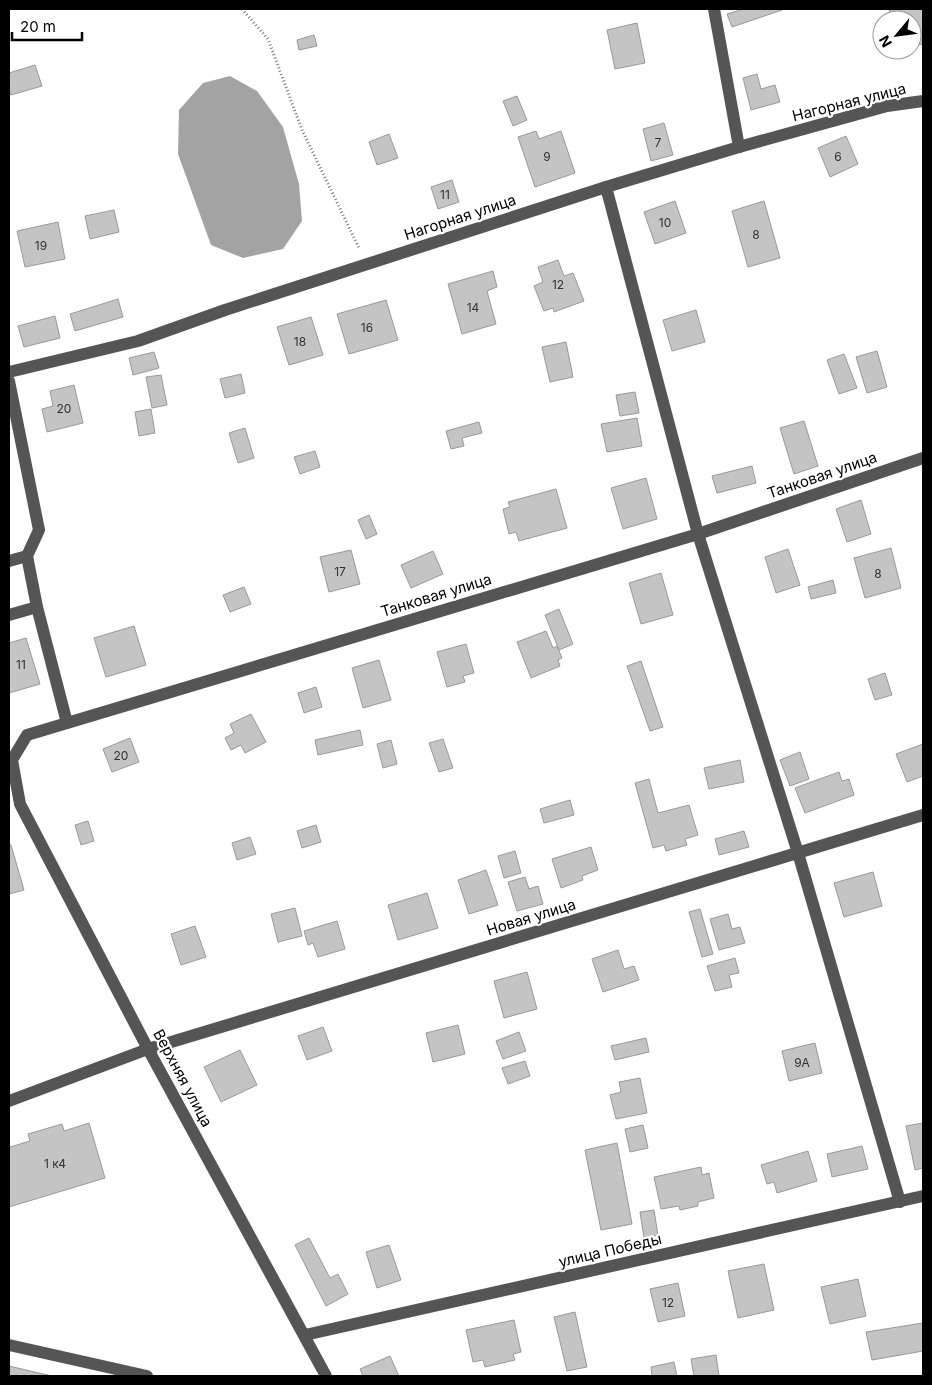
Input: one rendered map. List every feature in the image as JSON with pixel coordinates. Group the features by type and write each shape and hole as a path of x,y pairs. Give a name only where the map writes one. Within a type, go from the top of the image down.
{"street":[{"path":"714,9 739,147"},
{"name":"Нагорная улица","path":"9,372 138,341 225,310 367,264 606,187 739,147 887,106 923,101"},
{"path":"606,187 698,534 798,853 900,1202"},
{"path":"9,381 39,530 27,556 67,723"},
{"name":"Танковая улица","path":"14,806 12,760 27,735 698,534 923,458"},
{"path":"9,561 27,556"},
{"path":"9,615 38,607"},
{"name":"Верхняя улица","path":"14,806 326,1376"},
{"name":"Новая улица","path":"9,1101 148,1049 923,815"},
{"name":"улица Победы","path":"305,1335 923,1196"},
{"path":"9,1345 147,1376"}],"path":[{"path":"242,9 268,39 302,130 367,264"}],"shaded area":[{"path":"230,76 257,91 283,127 299,184 302,221 283,249 243,258 211,245 178,154 179,110 203,83"}],"building":[{"path":"744,9 785,9 732,27 727,14"},
{"path":"923,9 923,44 922,10 889,10"},
{"path":"637,23 645,63 615,69 607,30"},
{"path":"314,35 317,46 299,50 297,40"},
{"path":"35,65 42,86 11,95 9,73"},
{"path":"757,74 761,89 775,85 780,102 751,110 743,78"},
{"path":"517,96 527,120 513,126 503,101"},
{"path":"664,123 673,155 651,161 643,129"},
{"path":"536,131 539,139 561,131 575,173 535,187 518,137"},
{"path":"389,134 398,158 377,165 369,142"},
{"path":"846,136 858,164 830,177 818,148"},
{"path":"452,180 459,202 438,209 431,187"},
{"path":"675,201 686,233 655,244 644,212"},
{"path":"764,201 780,258 748,267 732,211"},
{"path":"114,210 119,232 90,239 85,216"},
{"path":"58,222 65,259 25,267 17,231"},
{"path":"558,260 564,276 573,273 584,301 554,312 553,308 544,311 534,286 543,282 538,267"},
{"path":"493,271 497,287 487,291 496,324 462,334 448,284"},
{"path":"118,299 123,317 75,331 70,314"},
{"path":"386,300 398,340 349,354 337,314"},
{"path":"696,310 705,342 672,351 663,320"},
{"path":"55,316 60,338 24,347 18,326"},
{"path":"311,317 323,355 289,365 277,327"},
{"path":"566,342 573,377 550,382 542,347"},
{"path":"877,351 887,387 867,393 856,357"},
{"path":"154,352 159,368 133,375 129,358"},
{"path":"844,354 857,388 839,394 827,360"},
{"path":"241,374 245,393 225,398 220,379"},
{"path":"161,375 167,405 152,408 146,377"},
{"path":"74,385 83,423 47,432 42,409 53,406 50,391"},
{"path":"635,392 639,413 620,416 616,395"},
{"path":"151,409 155,433 139,436 135,412"},
{"path":"637,418 642,446 607,452 601,424"},
{"path":"804,421 818,466 794,474 780,428"},
{"path":"479,422 482,433 462,438 464,446 451,449 446,431"},
{"path":"245,428 254,458 238,463 229,433"},
{"path":"315,451 320,467 300,474 294,457"},
{"path":"752,466 756,483 717,493 712,476"},
{"path":"646,478 657,519 623,529 611,488"},
{"path":"556,489 567,528 519,541 516,532 509,534 503,509 510,507 508,502"},
{"path":"861,500 871,534 847,542 836,509"},
{"path":"369,515 377,534 366,539 358,520"},
{"path":"891,548 901,588 865,598 854,558"},
{"path":"788,549 800,585 776,593 765,557"},
{"path":"351,550 360,584 329,592 320,557"},
{"path":"433,551 443,574 411,588 401,565"},
{"path":"661,573 673,615 641,624 629,583"},
{"path":"833,580 836,593 811,599 808,587"},
{"path":"244,587 251,604 230,612 223,595"},
{"path":"559,609 573,644 559,650 545,615"},
{"path":"134,626 146,665 106,677 94,638"},
{"path":"546,631 553,648 557,646 562,658 558,660 560,666 531,678 517,642"},
{"path":"26,638 40,684 9,693 9,643"},
{"path":"466,644 474,673 463,676 465,682 447,687 437,652"},
{"path":"379,660 391,700 363,708 352,668"},
{"path":"641,661 663,727 650,731 627,666"},
{"path":"885,673 892,695 875,700 868,679"},
{"path":"316,687 322,707 304,713 298,693"},
{"path":"251,714 266,742 245,753 241,745 231,750 225,738 234,733 230,724"},
{"path":"360,730 363,745 318,755 315,740"},
{"path":"130,738 139,762 112,772 103,749"},
{"path":"443,739 453,768 439,772 429,743"},
{"path":"391,740 397,764 383,768 377,744"},
{"path":"923,744 923,776 907,782 896,754"},
{"path":"800,752 809,779 790,786 780,760"},
{"path":"740,760 744,782 709,789 704,768"},
{"path":"839,772 842,781 849,779 854,795 805,813 795,788"},
{"path":"649,779 658,813 689,805 698,835 685,839 687,845 666,851 664,845 653,848 635,783"},
{"path":"570,800 574,815 544,823 540,809"},
{"path":"88,821 94,841 81,845 75,825"},
{"path":"316,825 321,842 302,848 297,831"},
{"path":"744,831 749,847 719,855 715,839"},
{"path":"250,837 256,854 237,860 232,843"},
{"path":"9,845 11,845 24,890 9,894"},
{"path":"591,847 598,870 582,876 583,880 561,888 552,859"},
{"path":"515,851 521,873 504,878 498,856"},
{"path":"486,870 498,905 469,914 458,880"},
{"path":"873,872 882,906 844,917 834,883"},
{"path":"525,877 529,889 538,886 543,904 517,911 508,882"},
{"path":"427,893 438,928 398,940 388,905"},
{"path":"295,908 302,936 278,942 271,914"},
{"path":"700,909 713,954 702,957 689,912"},
{"path":"728,914 732,929 740,927 745,943 719,950 710,919"},
{"path":"337,921 345,949 318,957 313,943 308,945 304,931"},
{"path":"195,926 206,957 181,965 171,934"},
{"path":"618,950 624,969 634,966 639,980 603,992 592,959"},
{"path":"735,958 739,973 729,975 732,987 715,991 707,966"},
{"path":"527,972 537,1009 504,1018 494,981"},
{"path":"458,1025 465,1054 433,1062 426,1033"},
{"path":"323,1027 332,1051 307,1060 298,1036"},
{"path":"519,1032 526,1051 503,1059 496,1041"},
{"path":"646,1038 649,1052 615,1060 611,1046"},
{"path":"815,1043 822,1073 789,1081 782,1051"},
{"path":"240,1050 257,1085 221,1102 204,1067"},
{"path":"525,1061 530,1076 508,1084 502,1068"},
{"path":"640,1078 647,1113 616,1119 610,1095 621,1092 619,1082"},
{"path":"89,1123 105,1178 9,1207 9,1145 10,1147 30,1141 28,1134 62,1124 64,1131"},
{"path":"923,1123 923,1168 915,1170 906,1126"},
{"path":"643,1125 648,1148 630,1152 625,1129"},
{"path":"617,1143 632,1224 601,1230 585,1150"},
{"path":"862,1146 868,1169 832,1177 827,1154"},
{"path":"808,1151 817,1181 777,1193 774,1182 767,1184 761,1165"},
{"path":"701,1167 702,1175 709,1173 714,1198 698,1202 698,1206 680,1210 679,1206 661,1209 654,1177"},
{"path":"654,1210 658,1235 644,1238 640,1212"},
{"path":"309,1238 330,1278 338,1274 348,1294 326,1306 295,1245"},
{"path":"389,1245 401,1280 377,1288 366,1252"},
{"path":"764,1264 774,1310 738,1318 728,1271"},
{"path":"858,1279 866,1316 830,1324 821,1287"},
{"path":"678,1283 685,1316 658,1322 650,1289"},
{"path":"575,1312 587,1367 567,1371 554,1317"},
{"path":"514,1320 521,1352 513,1354 515,1360 485,1367 483,1360 473,1362 466,1330"},
{"path":"923,1323 923,1351 872,1360 866,1332"},
{"path":"716,1355 719,1376 694,1376 691,1359"},
{"path":"390,1356 399,1376 363,1376 360,1369"},
{"path":"674,1362 677,1376 652,1376 651,1367"},
{"path":"9,1366 52,1376 9,1376"}]}
